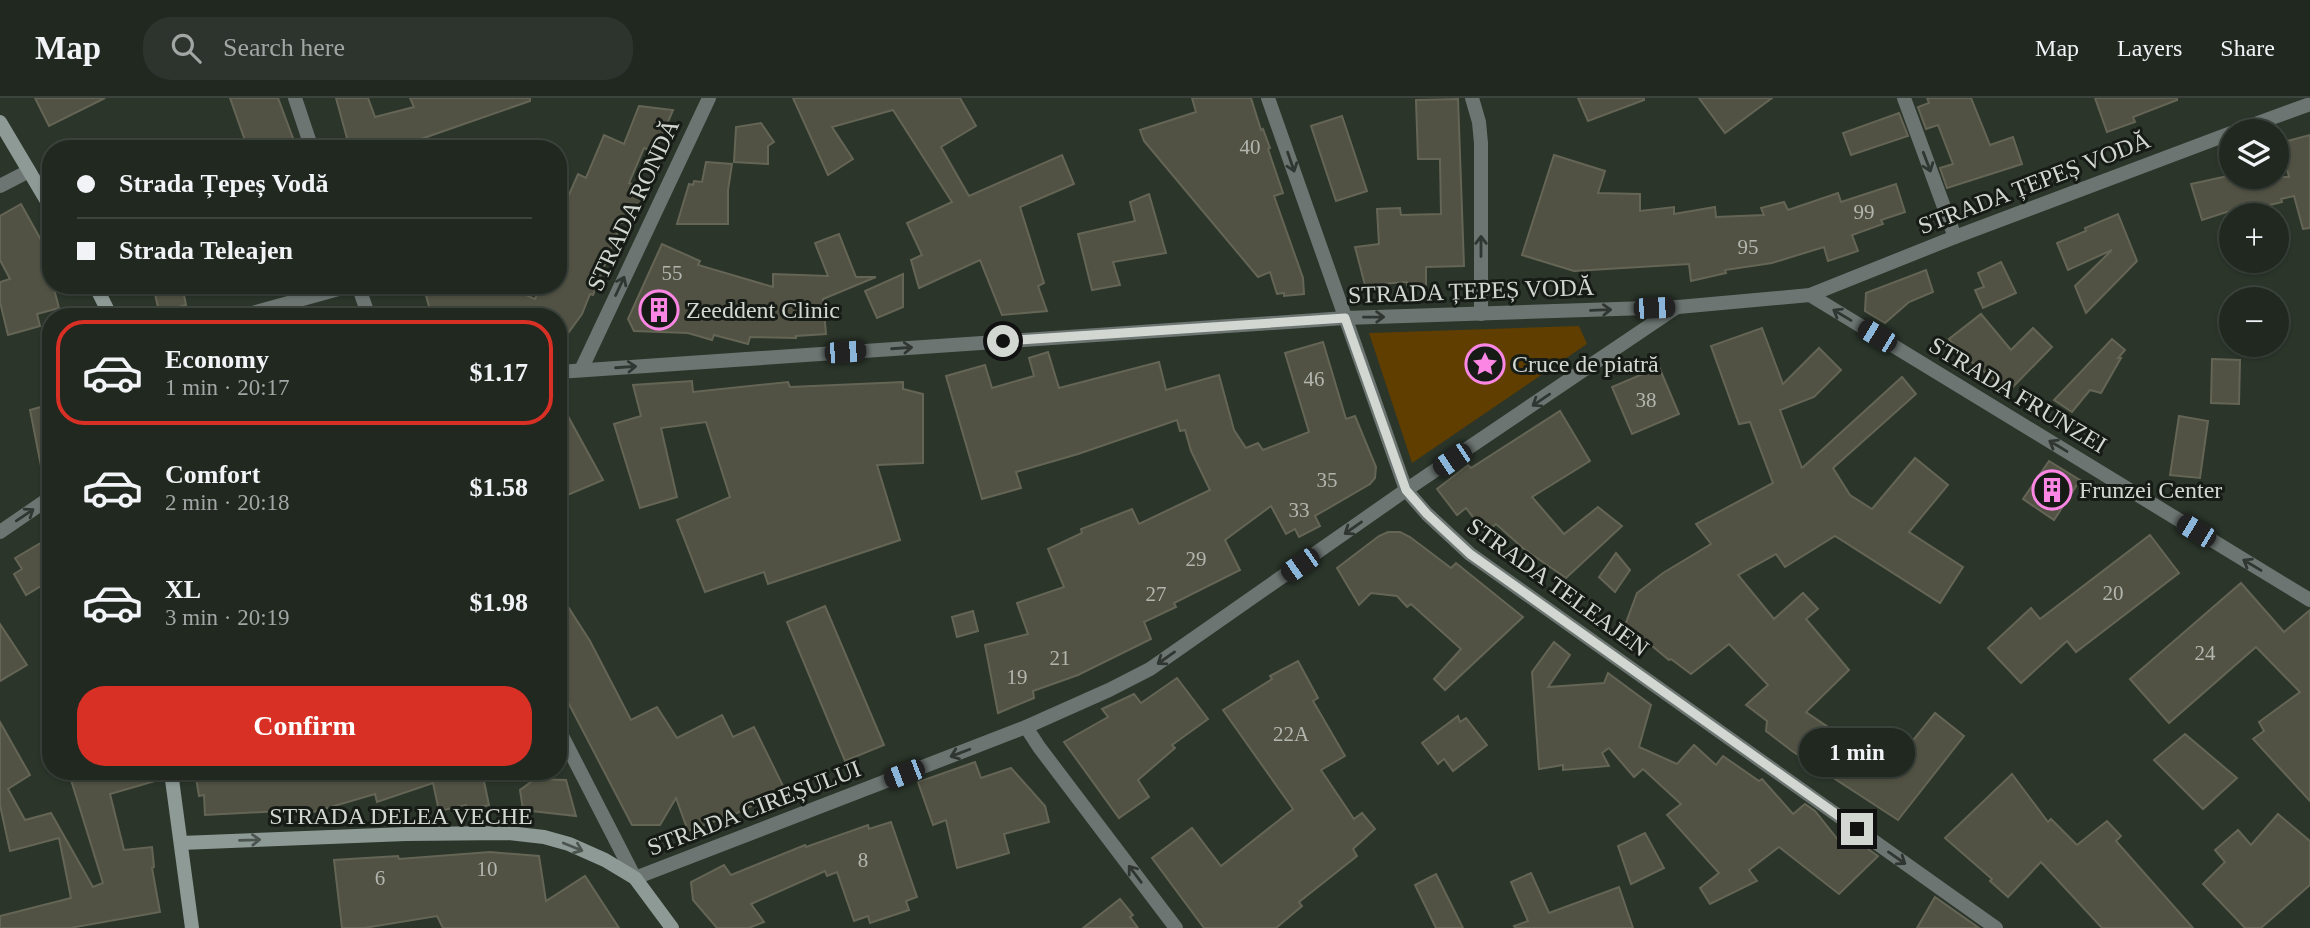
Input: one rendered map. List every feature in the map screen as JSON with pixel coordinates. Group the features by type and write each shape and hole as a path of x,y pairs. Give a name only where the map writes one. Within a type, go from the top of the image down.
{"street":[{"path":"295,98 309,140"},
{"name":"STRADA RONDĂ","path":"580,370 709,98"},
{"name":"STRADA TELEAJEN","path":"1268,98 1406,490 1427,514 1470,554 1996,928"},
{"path":"1472,98 1479,122 1481,143 1481,314"},
{"path":"1904,98 1955,237"},
{"path":"2269,119 2310,104"},
{"path":"0,122 42,193"},
{"name":"STRADA ȚEPEȘ VODĂ","path":"567,371 1345,318 1678,307 1810,295 2219,138"},
{"path":"0,186 29,171"},
{"path":"271,308 323,294"},
{"name":"STRADA FRUNZEI","path":"1810,295 2310,600"},
{"name":"STRADA CIREȘULUI","path":"635,878 1026,727 1150,670 1406,490 1678,307"},
{"path":"0,531 42,504"},
{"path":"1026,727 1176,928"},
{"path":"567,746 635,878"},
{"path":"172,780 192,928"},
{"name":"STRADA DELEA VECHE","path":"181,843 406,834 508,833 544,837 569,844 605,860 635,878 672,928"}],"shaded area":[{"path":"1579,326 1587,344 1412,463 1369,333"}],"building":[{"path":"35,98 105,98 49,126"},
{"path":"230,98 278,98 294,140 245,140"},
{"path":"336,98 368,98 375,117 414,107 410,98 530,98 530,101 421,140 348,140"},
{"path":"793,98 960,98 976,126 941,147 969,196 1062,155 1074,184 1020,207 1044,283 1038,286 1047,311 1002,315 980,260 919,288 911,260 922,255 907,223 952,202 893,110 832,127 853,159 828,175"},
{"path":"1192,98 1251,98 1283,193 1274,196 1303,278 1304,294 1277,294 1270,272 1258,277 1144,141 1140,130 1196,112"},
{"path":"1578,98 1644,98 1644,100 1588,121"},
{"path":"1699,98 1772,98 1725,133"},
{"path":"1927,98 1971,98 1990,145 2013,137 2022,164 1947,188 1940,168 1953,164 1938,125 1926,129 1918,107 1929,103"},
{"path":"2095,98 2177,100 2133,117 2135,122 2107,132"},
{"path":"1458,99 1464,266 1426,267 1426,285 1407,285 1407,282 1365,285 1355,247 1379,244 1377,209 1400,208 1401,215 1441,214 1440,159 1418,159 1416,100"},
{"path":"639,106 673,110 655,152 644,148 629,183 649,191 634,223 613,223 620,226 593,295 590,294 582,314 567,335 567,308 429,308 426,294 523,294 535,299 537,294 567,294 567,199 578,174 586,178 604,135 624,144"},
{"path":"1899,113 1908,136 1851,155 1843,133"},
{"path":"1342,116 1367,191 1336,201 1311,126"},
{"path":"761,123 774,142 768,146 768,164 734,162 736,127"},
{"path":"2310,135 2310,228 2303,229 2294,196 2281,199 2282,202 2278,203 2219,203 2219,214 2202,220 2191,184 2219,178 2219,189 2289,189 2289,141"},
{"path":"1554,155 1605,171 1598,193 1640,194 1640,211 1674,207 1674,214 1715,207 1716,217 1764,215 1761,208 1784,202 1788,210 1838,193 1841,202 1896,184 1905,212 1881,220 1883,224 1852,235 1858,251 1828,261 1824,247 1772,263 1725,270 1726,273 1691,281 1689,264 1574,271 1522,255"},
{"path":"706,162 732,164 728,190 728,224 677,224 689,184 693,185 694,181 702,182"},
{"path":"1149,194 1166,253 1113,262 1120,285 1092,290 1078,234 1135,221 1130,202"},
{"path":"21,204 42,242 42,294 55,294 59,308 42,308 42,313 37,314 40,326 8,335 0,302 0,282 10,279 0,260 0,216"},
{"path":"2118,214 2137,261 2086,313 2075,286 2112,250 2068,270 2057,243"},
{"path":"839,234 856,277 876,277 823,299 826,334 796,338 750,337 748,344 714,335 712,340 688,333 634,331 628,319 662,244 700,261 698,265 773,287 773,274 828,276 815,243"},
{"path":"2001,262 2016,293 1983,308 1975,290 1984,287 1978,273"},
{"path":"1926,270 1933,292 1909,302 1885,323 1865,311 1866,293"},
{"path":"903,274 903,307 877,318 865,291"},
{"path":"155,294 184,294 186,305 158,308"},
{"path":"1981,314 2011,350 2033,328 2052,347 2009,391 1969,360 1967,362 1949,339"},
{"path":"1762,328 1783,384 1819,348 1841,370 1814,397 1780,410 1802,468 1902,377 1916,394 1833,468 1850,495 1872,509 1915,458 1948,485 1909,532 1963,567 1940,603 1835,536 1785,567 1776,554 1738,575 1774,619 1803,593 1818,609 1806,619 1849,670 1806,712 1890,769 1935,713 1964,736 1898,820 1766,731 1767,721 1746,705 1768,685 1729,644 1691,674 1640,636 1637,638 1624,628 1637,593 1663,573 1711,544 1696,524 1773,483 1750,422 1739,424 1711,346"},
{"path":"2112,339 2125,350 2118,358 2121,358 2101,393 2090,390 2072,412 2054,400"},
{"path":"1323,342 1346,419 1355,416 1376,467 1375,478 1370,484 1315,516 1320,526 1299,537 1295,529 1286,534 1271,506 1225,540 1240,570 1174,603 1176,607 1144,622 1151,639 1078,675 1033,691 1034,698 998,713 985,645 1028,634 1017,603 1064,587 1048,549 1082,533 1081,529 1132,509 1139,524 1210,490 1191,451 1185,430 1180,431 1177,420 1016,472 1021,488 982,499 946,376 985,365 992,388 1034,376 1029,358 1048,352 1059,388 1159,362 1166,390 1219,375 1234,430 1246,448 1258,443 1263,450 1309,432 1285,353"},
{"path":"2212,359 2240,360 2239,404 2211,403"},
{"path":"1659,367 1679,414 1632,434 1612,387"},
{"path":"692,381 693,392 788,382 790,387 903,382 903,389 923,394 923,463 877,465 900,540 768,584 764,572 705,592 677,520 730,497 706,422 661,428 677,497 640,508 614,424 641,416 633,385"},
{"path":"42,407 42,466 41,466 30,410"},
{"path":"1560,411 1590,461 1532,497 1564,534 1598,507 1622,526 1566,578 1524,549 1496,524 1485,533 1466,508 1457,515 1437,489 1468,465 1471,468"},
{"path":"567,414 603,480 567,495"},
{"path":"2179,416 2208,421 2200,478 2170,475"},
{"name":"Frunzei Center","path":"2049,461 2080,480 2054,520 2023,499"},
{"path":"1388,532 1400,532 1410,537 1451,568 1456,563 1523,617 1445,690 1434,679 1461,649 1411,604 1407,607 1397,596 1371,593 1359,605 1337,568"},
{"path":"2150,535 2179,573 2076,652 2067,641 2021,683 1988,648 2031,608 2040,619"},
{"path":"42,542 42,585 26,595 14,574 22,569 15,558"},
{"path":"1616,553 1630,570 1615,592 1599,577"},
{"path":"2241,583 2284,632 2310,610 2310,801 2253,739 2264,731 2259,722 2300,692 2256,647 2169,723 2130,679"},
{"path":"567,605 590,641 631,720 657,707 677,738 722,715 733,737 754,727 785,790 737,813 688,831 676,798 660,825 632,825 567,700"},
{"path":"825,606 884,745 845,761 787,622"},
{"path":"973,611 978,631 957,637 952,617"},
{"path":"0,624 27,665 0,681"},
{"path":"1554,642 1570,655 1548,687 1604,683 1608,673 1651,705 1639,747 1677,764 1694,745 1716,765 1723,756 1759,781 1762,779 1793,814 1805,804 1815,811 1839,841 1847,834 1878,856 1839,894 1779,847 1749,870 1757,881 1710,904 1700,888 1719,873 1667,815 1681,804 1643,769 1634,777 1609,748 1602,753 1609,766 1563,770 1563,765 1539,769 1532,672"},
{"path":"1298,661 1318,698 1313,701 1345,756 1321,770 1354,819 1362,813 1375,829 1353,849 1357,856 1299,902 1302,906 1276,928 1204,928 1152,858 1192,828 1221,866 1293,809 1223,710 1272,679 1270,676"},
{"path":"1177,678 1208,719 1172,745 1175,748 1138,780 1149,797 1119,818 1064,742 1108,717 1102,709 1134,694 1141,703"},
{"path":"1458,716 1460,722 1466,718 1487,745 1453,771 1444,759 1438,764 1422,743"},
{"path":"0,722 30,775 8,789 25,820 51,813 93,887 103,883 71,780 159,780 110,794 124,850 152,847 152,868 160,912 70,928 0,928 0,916 71,898 59,838 10,851 0,805"},
{"path":"2185,734 2237,778 2203,809 2154,760"},
{"path":"975,762 981,778 1011,768 1045,806 1049,822 1004,834 1009,853 957,868 946,820 933,825 918,782"},
{"path":"2012,774 2048,822 2051,819 2077,845 2107,821 2121,836 2116,841 2193,928 2102,928 2041,862 2008,897 1990,881 1992,879 1945,838"},
{"path":"196,780 484,780 489,805 467,810 466,805 439,811 433,783 377,802 375,794 300,816 299,810 205,815 204,795 199,796"},
{"path":"534,780 566,780 576,816 523,810 520,790"},
{"path":"2278,814 2310,841 2310,885 2261,928 2245,928 2203,884 2225,862 2215,850 2238,830 2251,845"},
{"path":"891,822 917,897 906,901 909,910 870,923 868,916 854,921 837,872 827,876 825,871 751,904 764,922 749,928 717,928 693,900 691,882 724,865 731,875 805,845 806,847 868,825 869,829"},
{"path":"1645,833 1664,868 1631,884 1618,846"},
{"path":"490,852 539,856 546,901 585,876 619,928 443,928 437,916 364,928 342,928 334,860 398,856 399,859"},
{"path":"1531,873 1549,913 1619,887 1633,928 1515,928 1514,926 1528,921 1511,882"},
{"path":"1436,874 1463,928 1436,928 1415,885"},
{"path":"1935,897 1979,928 1917,928"},
{"path":"1120,899 1133,915 1130,917 1138,928 1083,928"}],"place":[{"name":"Zeeddent Clinic","path":"659,310"},
{"name":"Cruce de piatră","path":"1485,364"},
{"name":"Frunzei Center","path":"2052,490"}],"route":[{"path":"1003,341 1345,318 1406,490 1427,514 1470,554 1857,829"}]}
